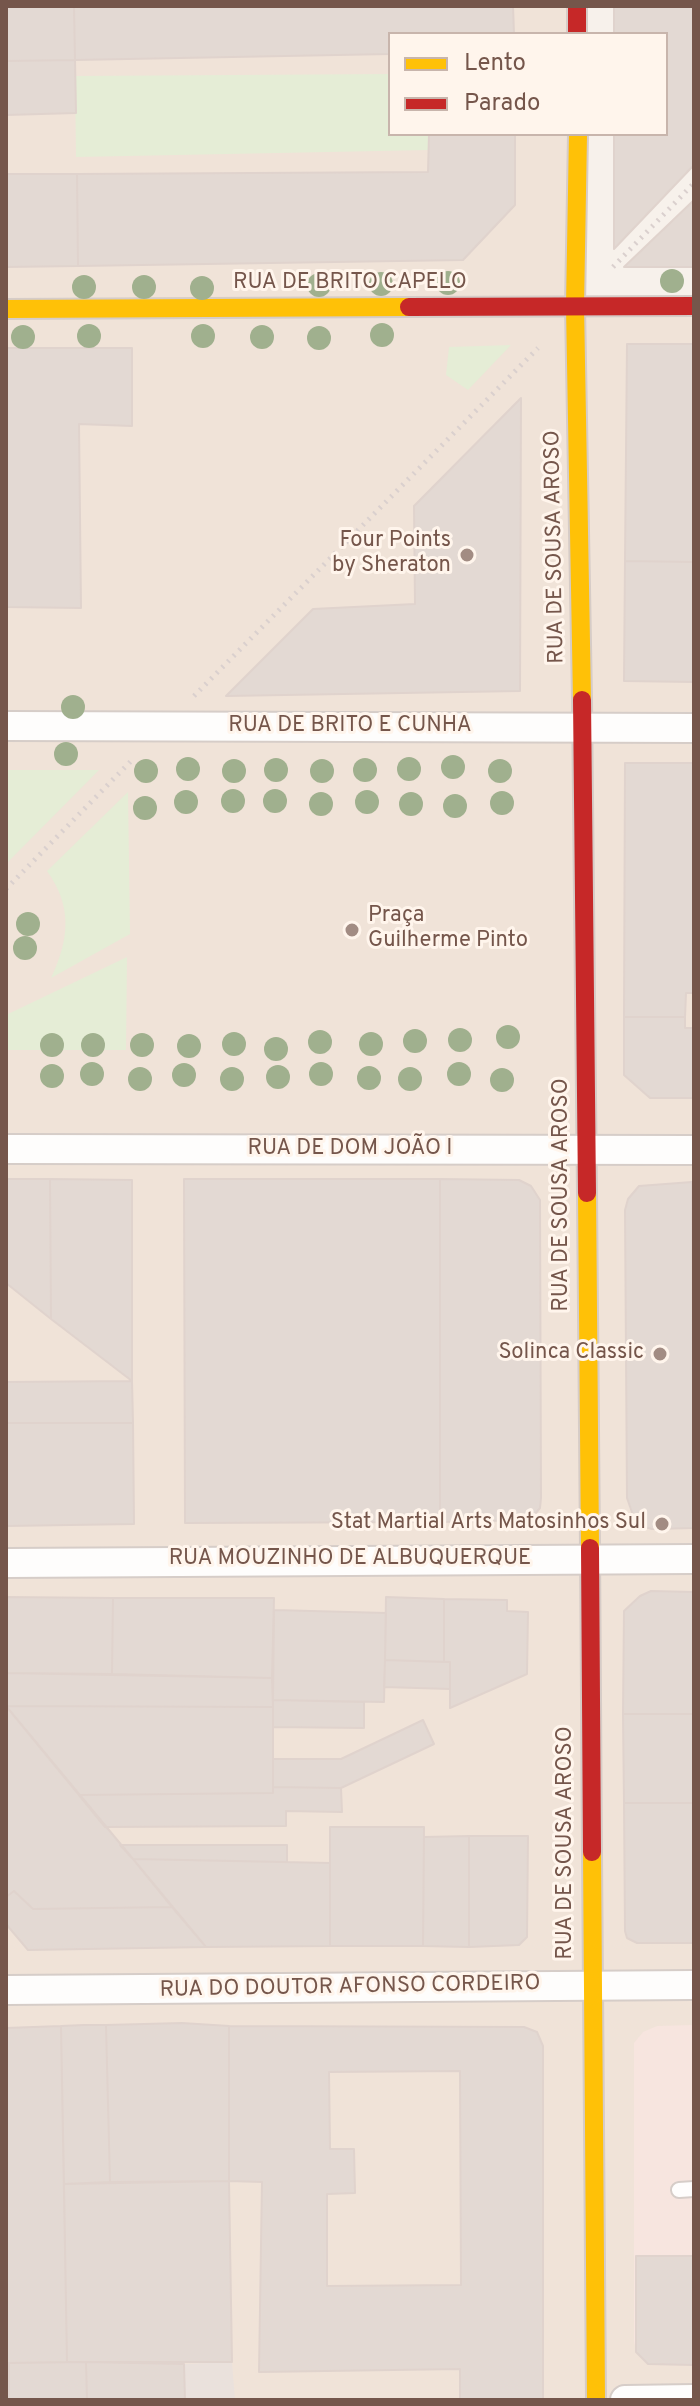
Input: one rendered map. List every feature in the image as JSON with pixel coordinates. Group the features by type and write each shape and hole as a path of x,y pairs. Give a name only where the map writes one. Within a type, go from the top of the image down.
{"street":[{"path":"577,6 577,32"},
{"name":"RUA DE SOUSA AROSO","path":"578,136 575,306 583,729 596,2400"},
{"name":"RUA DE BRITO CAPELO","path":"6,309 694,306"},
{"name":"RUA DE BRITO E CUNHA","path":"6,726 694,728"},
{"name":"RUA DE DOM JOÃO I","path":"6,1149 694,1150"},
{"name":"RUA MOUZINHO DE ALBUQUERQUE","path":"6,1563 694,1559"},
{"name":"RUA DO DOUTOR AFONSO CORDEIRO","path":"6,1990 694,1985"},
{"path":"625,2400 694,2399"}],"path":[{"path":"6,889 558,327 694,183"}],"shaded area":[{"path":"6,6 577,6 577,32 388,32 388,136 578,136 575,306 694,306 694,2400 6,2400"},
{"path":"694,2025 694,2365 648,2364 636,2352 634,2341 634,2043 643,2032 657,2026"},
{"path":"232,2362 235,2400 185,2400 184,2364"}],"green space":[{"path":"388,74 388,136 429,136 429,150 76,157 75,76"},
{"path":"511,345 468,390 446,375 449,347"},
{"path":"6,770 99,770 6,864"},
{"path":"128,792 130,934 51,978 62,950 66,924 61,898 47,871"},
{"path":"127,957 126,1050 6,1050 6,1015"}],"building":[{"path":"6,6 74,6 75,60 6,61"},
{"path":"74,6 513,6 514,32 388,32 388,54 75,60"},
{"path":"614,6 694,6 694,165 614,249 614,136 668,136 668,32 614,32"},
{"path":"75,60 76,113 6,115 6,61"},
{"path":"429,136 515,136 515,205 463,260 78,266 77,174 428,172"},
{"path":"6,174 77,174 78,266 6,267"},
{"path":"694,200 694,267 624,267"},
{"path":"627,344 694,344 694,562 625,561"},
{"path":"6,348 132,348 132,426 79,424 81,608 6,607"},
{"name":"Four Points by Sheraton","path":"521,398 520,691 226,696 313,609 415,604 414,506"},
{"path":"625,561 694,562 694,682 624,681"},
{"path":"625,763 694,763 694,993 686,993 685,1017 624,1017"},
{"path":"624,1017 685,1017 685,1028 694,1028 694,1098 650,1098 624,1075"},
{"path":"6,1179 50,1179 51,1319 6,1283"},
{"path":"50,1179 132,1180 132,1381 51,1319"},
{"path":"184,1179 440,1179 440,1522 185,1523"},
{"path":"440,1179 519,1180 531,1186 540,1200 541,1498 540,1508 530,1520 440,1522"},
{"name":"Solinca Classic","path":"692,1182 694,1528 652,1529 641,1526 634,1518 627,1498 625,1210 628,1199 639,1186"},
{"path":"132,1381 133,1423 6,1423 6,1382"},
{"path":"6,1423 133,1423 134,1524 6,1526"},
{"path":"651,1591 694,1592 694,1714 623,1714 624,1611 640,1596"},
{"path":"6,1597 113,1598 112,1674 6,1673"},
{"path":"386,1597 444,1599 444,1662 385,1660"},
{"path":"113,1598 274,1598 272,1678 112,1674"},
{"path":"444,1599 507,1600 507,1611 528,1612 527,1674 450,1708 450,1662 444,1662"},
{"path":"274,1610 386,1613 384,1702 273,1700"},
{"path":"385,1660 450,1662 450,1689 384,1687"},
{"path":"6,1673 272,1678 273,1707 6,1706"},
{"path":"273,1700 364,1702 364,1728 273,1727"},
{"path":"6,1706 172,1907 33,1909 14,1891 6,1897"},
{"path":"6,1706 273,1707 273,1793 79,1795"},
{"path":"623,1714 694,1714 694,1803 624,1803"},
{"path":"423,1720 434,1744 341,1788 273,1787 273,1759 341,1759"},
{"path":"273,1787 341,1788 342,1812 286,1811 286,1826 105,1827 79,1795 273,1793"},
{"path":"624,1803 694,1803 694,1943 637,1943 627,1938"},
{"path":"330,1827 424,1827 423,1946 330,1946"},
{"path":"469,1836 528,1836 527,1937 519,1945 469,1947"},
{"path":"469,1836 469,1947 423,1946 424,1837"},
{"path":"120,1845 287,1845 287,1862 133,1859"},
{"path":"133,1859 330,1863 330,1946 206,1947"},
{"path":"14,1891 33,1909 172,1907 206,1947 28,1950 6,1924 6,1897"},
{"path":"182,2023 229,2026 229,2181 110,2182 106,2025"},
{"path":"106,2025 110,2182 64,2184 61,2026"},
{"path":"61,2026 67,2362 6,2363 6,2028"},
{"path":"229,2026 524,2027 537,2032 543,2046 543,2400 460,2400 460,2369 259,2372 262,2182 229,2181","holes":["460,2071 461,2285 327,2286 327,2194 355,2193 354,2149 330,2149 329,2072"]},
{"path":"229,2181 232,2362 67,2362 64,2184"},
{"path":"636,2256 694,2256 694,2365 648,2364 636,2352"},
{"path":"86,2362 184,2364 185,2400 87,2400"},
{"path":"86,2362 87,2400 9,2400 9,2363"},
{"path":"6,2363 9,2363 9,2400 6,2400"}],"traffic: slow":[{"path":"578,136 575,306 582,700"},
{"path":"6,309 409,307"},
{"path":"587,1193 590,1548"},
{"path":"592,1852 596,2400"}],"traffic: jam":[{"path":"577,6 577,32"},
{"path":"409,307 694,306"},
{"path":"582,700 587,1193"},
{"path":"590,1548 592,1852"}],"place":[{"name":"Four Points by Sheraton","path":"467,555"},
{"name":"Praça Guilherme Pinto","path":"352,930"},
{"name":"Solinca Classic","path":"660,1354"},
{"name":"Stat Martial Arts Matosinhos Sul","path":"662,1524"}]}
